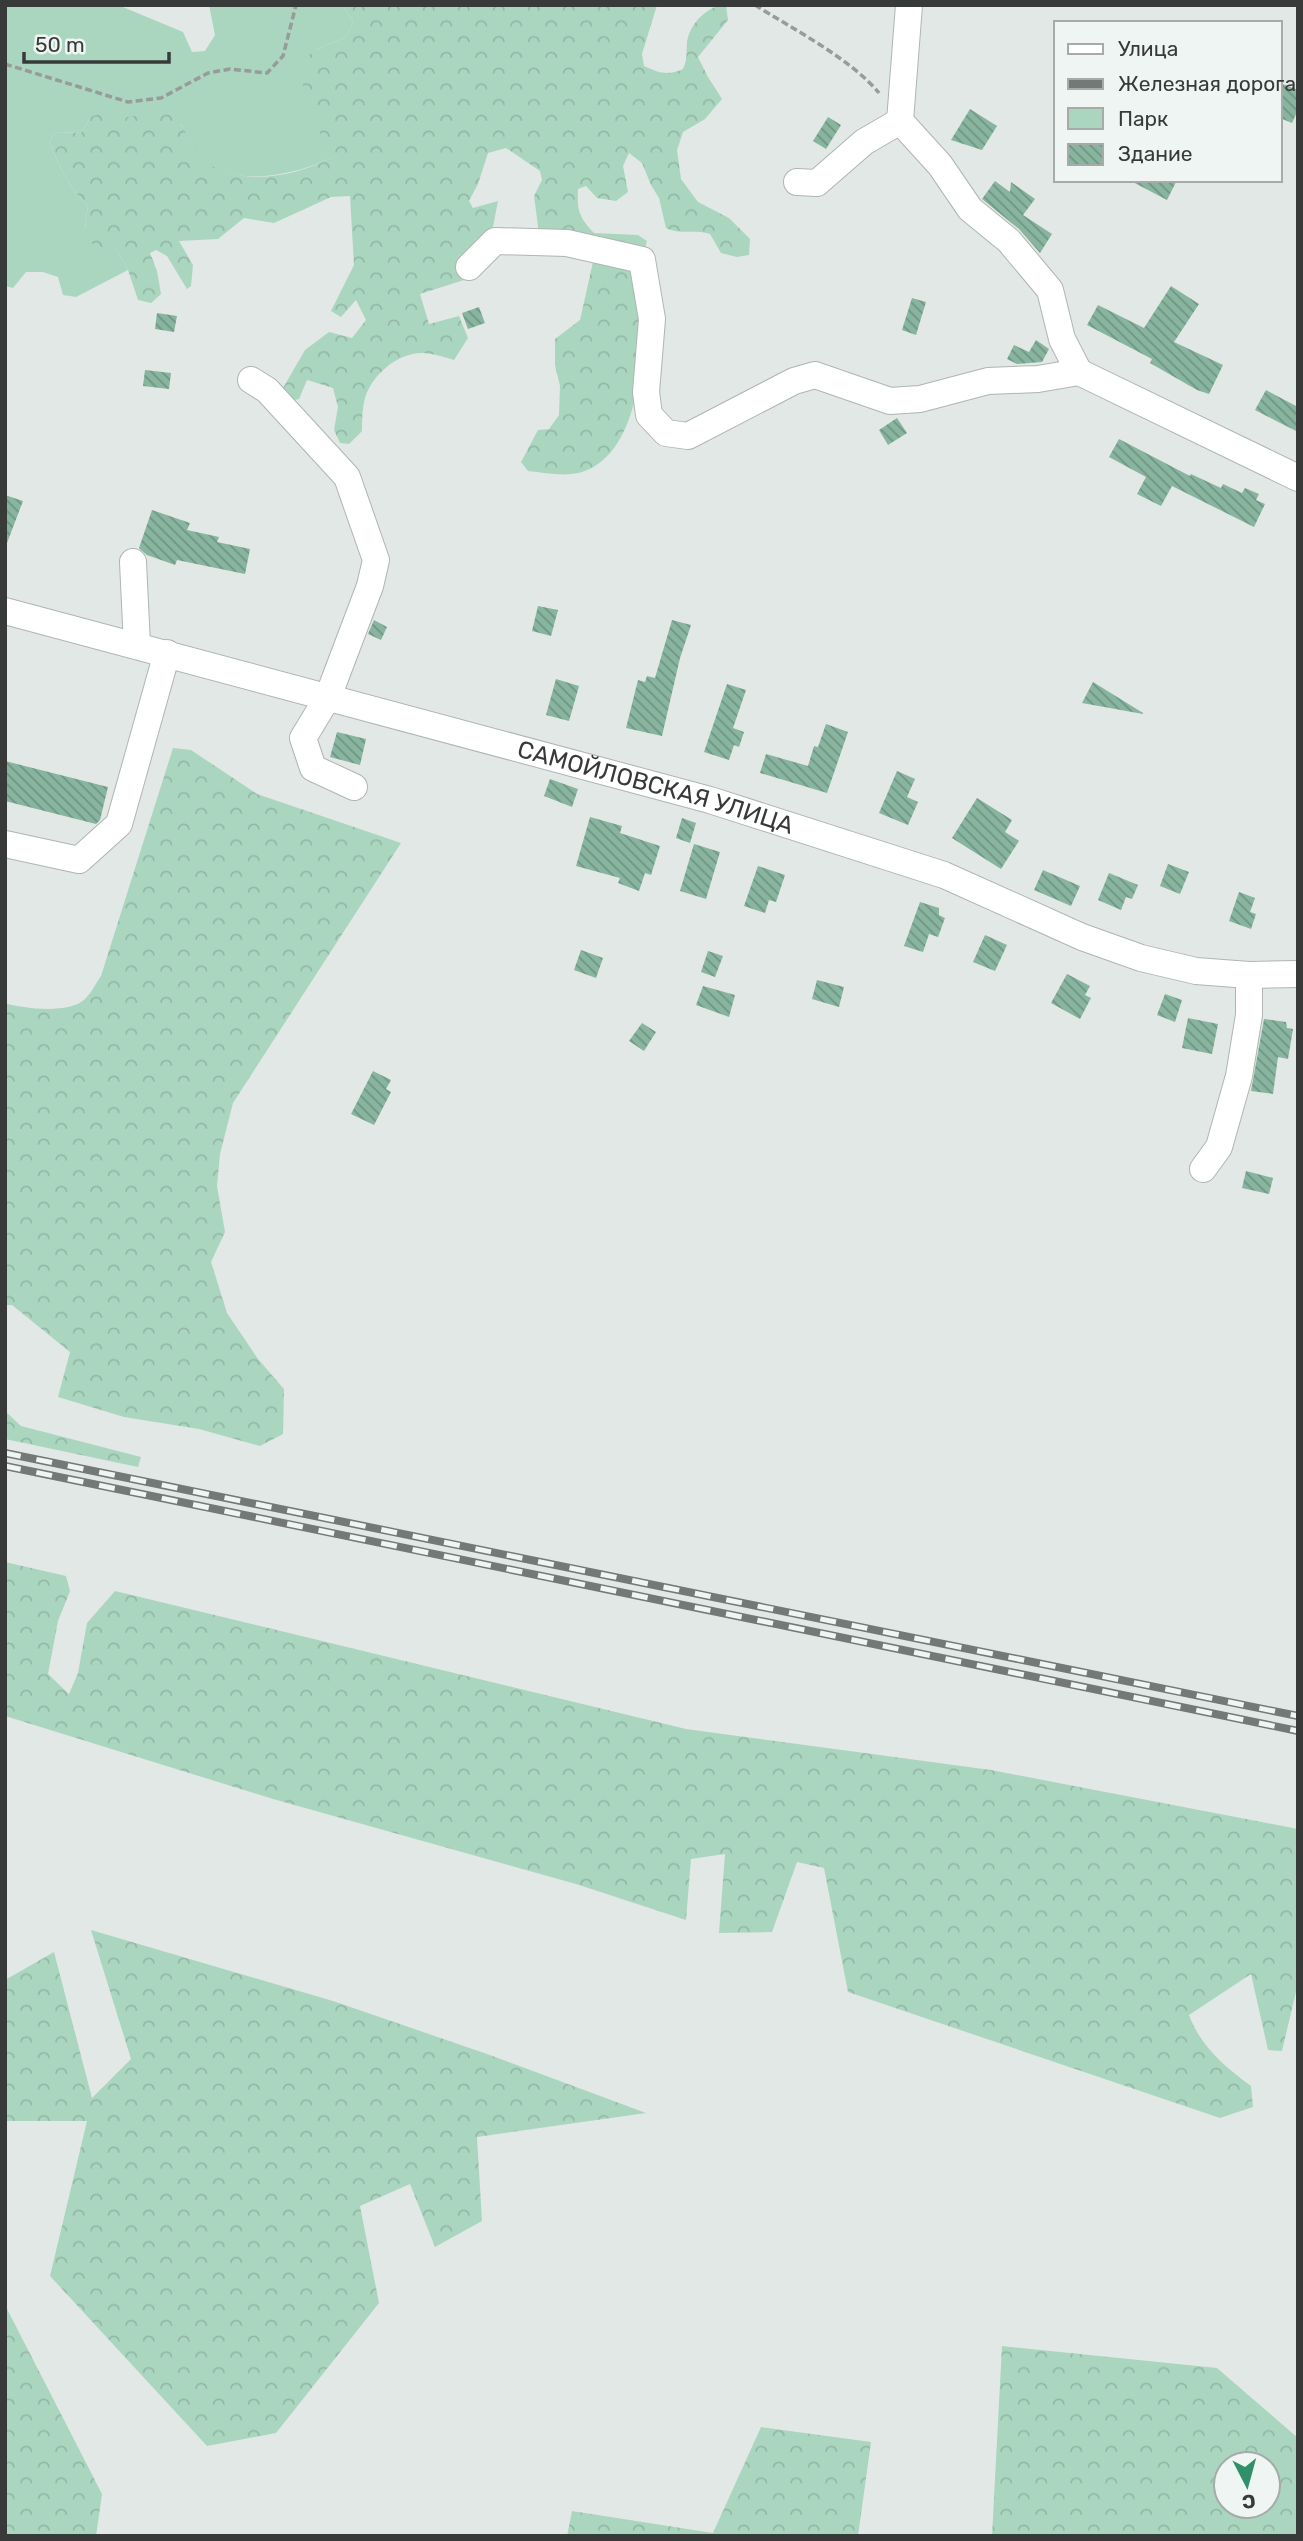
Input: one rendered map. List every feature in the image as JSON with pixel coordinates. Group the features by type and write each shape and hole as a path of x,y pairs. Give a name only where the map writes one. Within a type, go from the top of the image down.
{"street":[{"path":"909,5 900,121 940,165 970,209 1009,241 1050,290 1062,339 1079,372"},
{"path":"797,182 817,183 864,142 900,121"},
{"path":"469,267 495,242 567,243 642,260 652,319 646,393 649,415 666,433 688,436 794,381 815,375 890,401 920,399 988,381 1038,379 1079,372 1298,478"},
{"path":"251,380 267,390 347,477 376,561 370,586 328,697 303,738 313,768 354,787"},
{"path":"133,562 136,645"},
{"name":"САМОЙЛОВСКАЯ УЛИЦА","path":"5,611 710,800 931,870 1082,937 1141,958 1196,971 1249,975 1298,974"},
{"path":"5,844 79,860 119,824 167,653"},
{"path":"1203,1169 1219,1147 1239,1076 1249,1015 1249,975"}],"path":[{"path":"5,64 128,102 162,98 208,73 230,69 267,73 283,55 296,5"},
{"path":"755,5 869,81 900,121"}],"green space":[{"path":"5,5 118,5 183,32 192,52 205,51 215,35 209,5 342,5 353,21 346,37 315,50 331,158 283,174 246,176 213,168 200,158 181,124 91,117 81,133 55,132 49,142 70,184 88,205 85,229 116,249 128,270 76,297 63,295 58,277 43,272 26,272 13,288 5,286"},
{"path":"342,5 657,5 642,54 644,66 668,73 683,69 689,35 701,16 713,8 726,5 728,20 698,57 722,99 705,119 683,132 677,150 681,179 698,202 729,218 750,239 749,255 737,257 721,253 710,234 666,228 659,198 642,163 629,153 623,166 628,192 616,201 597,198 586,186 578,189 580,213 594,233 638,235 647,241 638,273 650,289 642,365 629,419 618,443 602,461 582,472 563,474 528,471 521,462 538,430 549,429 559,415 560,386 555,365 555,339 580,320 593,262 546,253 539,233 534,196 542,180 540,171 506,148 488,153 478,184 469,201 473,208 498,201 491,237 467,279 420,294 429,324 459,316 468,338 454,360 422,353 404,357 387,367 368,389 363,406 362,431 349,444 340,443 334,430 338,407 333,388 307,380 299,399 286,402 283,388 305,350 329,332 352,338 366,320 356,300 341,317 331,311 354,265 350,196 331,197 274,223 244,218 218,239 179,241 193,265 191,286 187,289 167,256 156,250 150,253 161,294 151,303 138,300 128,270 116,249 94,247 85,229 88,205 70,184 49,142 55,132 81,133 91,117 103,112 122,118 167,111 182,126 202,159 232,174 266,176 316,165 331,158 306,97 301,72 302,61 315,50 346,37 353,21"},
{"path":"173,748 191,750 257,794 401,843 233,1103 220,1154 217,1186 225,1232 211,1262 227,1313 258,1359 284,1389 283,1434 260,1446 199,1429 124,1417 58,1397 70,1352 12,1305 5,1305 5,1003 35,1008 69,1007 85,999 92,990 101,976"},
{"path":"5,1411 21,1426 141,1457 138,1467 5,1439"},
{"path":"5,1562 66,1576 70,1591 58,1621 48,1674 69,1694 78,1673 87,1623 115,1591 686,1729 991,1770 1298,1829 1298,1983 1282,2051 1268,2050 1251,1974 1189,2015 1200,2037 1214,2055 1251,2086 1253,2107 1220,2118 848,1992 824,1868 797,1862 772,1932 719,1933 725,1854 691,1859 686,1920 576,1884 273,1799 5,1716"},
{"path":"91,1930 333,2001 646,2113 477,2137 482,2221 435,2247 410,2184 360,2206 379,2303 276,2433 207,2446 50,2276 87,2121 5,2121 5,1980 54,1952 92,2098 131,2059"},
{"path":"5,2305 102,2494 96,2536 5,2536"},
{"path":"1002,2346 1217,2368 1298,2438 1298,2536 992,2536"},
{"path":"761,2427 871,2442 858,2536 567,2536 572,2511 713,2533"}],"building":[{"path":"1282,84 1298,90 1298,110 1292,123 1282,119"},
{"path":"970,109 997,126 982,150 951,140"},
{"path":"828,117 841,125 826,149 813,141"},
{"path":"995,181 1010,192 1011,182 1035,199 1023,215 1052,234 1040,253 1019,229 982,199"},
{"path":"1133,182 1176,182 1167,200"},
{"path":"1171,286 1199,304 1174,342 1223,365 1209,394 1197,390 1150,363 1152,359 1087,325 1098,305 1144,328"},
{"path":"912,298 926,302 916,335 902,330"},
{"path":"479,307 485,323 468,329 462,313"},
{"path":"157,313 177,316 174,332 155,329"},
{"path":"1036,340 1049,349 1042,362 1017,364 1007,359 1014,345 1029,352"},
{"path":"145,370 171,373 169,389 143,386"},
{"path":"1266,390 1298,407 1298,432 1255,410"},
{"path":"897,418 907,433 888,445 879,430"},
{"path":"1119,439 1190,476 1191,474 1221,488 1223,484 1242,493 1245,488 1259,494 1256,500 1265,504 1254,527 1172,486 1161,506 1137,494 1146,477 1109,457"},
{"path":"5,495 23,501 7,543 5,543"},
{"path":"152,510 190,523 187,530 219,537 217,542 250,549 245,574 177,560 175,565 147,555 139,548"},
{"path":"538,606 558,610 551,636 532,631"},
{"path":"374,620 387,627 381,640 368,634"},
{"path":"672,620 691,625 680,658 662,736 626,728 638,680 645,682 647,676 655,678"},
{"path":"556,679 579,686 569,721 546,715"},
{"path":"1093,682 1143,713 1143,714 1082,703"},
{"path":"727,684 746,690 733,728 744,732 739,747 734,745 729,760 704,752"},
{"path":"826,724 848,732 827,793 760,773 766,754 808,766 814,746 818,747"},
{"path":"337,732 366,739 360,765 330,757"},
{"path":"5,761 108,787 100,820 96,824 5,801"},
{"path":"897,771 915,779 907,797 918,802 908,825 879,813"},
{"path":"550,779 578,789 572,807 544,796"},
{"path":"977,798 1012,820 1005,832 1019,841 1001,869 952,838"},
{"path":"590,817 622,826 620,833 660,846 651,875 645,873 639,891 618,883 620,878 576,866"},
{"path":"682,818 696,823 690,843 676,838"},
{"path":"694,844 720,852 706,899 680,891"},
{"path":"1168,864 1189,872 1180,894 1160,886"},
{"path":"758,866 785,875 776,902 769,900 765,913 744,906"},
{"path":"1043,870 1080,886 1071,906 1034,890"},
{"path":"1109,873 1138,885 1132,899 1126,897 1121,910 1098,900"},
{"path":"1239,892 1255,898 1250,912 1256,914 1251,929 1229,921"},
{"path":"920,902 939,908 939,915 945,918 938,937 929,934 923,952 904,946"},
{"path":"985,935 1007,945 995,971 973,962"},
{"path":"581,950 603,958 596,978 574,970"},
{"path":"708,951 723,956 715,977 701,972"},
{"path":"1067,974 1090,986 1085,995 1091,998 1080,1019 1051,1003"},
{"path":"817,980 844,987 839,1007 812,999"},
{"path":"703,986 735,995 729,1017 696,1005"},
{"path":"1165,994 1182,1000 1175,1022 1157,1015"},
{"path":"1188,1018 1218,1024 1212,1054 1182,1048"},
{"path":"1264,1019 1286,1022 1287,1028 1293,1029 1288,1059 1278,1057 1273,1094 1251,1091"},
{"path":"642,1023 656,1032 644,1051 629,1041"},
{"path":"373,1071 391,1080 386,1089 391,1092 374,1125 351,1114"},
{"path":"1246,1171 1273,1178 1269,1194 1242,1188"}],"railway":[{"path":"5,1453 1298,1716"},
{"path":"5,1466 1298,1731"}]}
